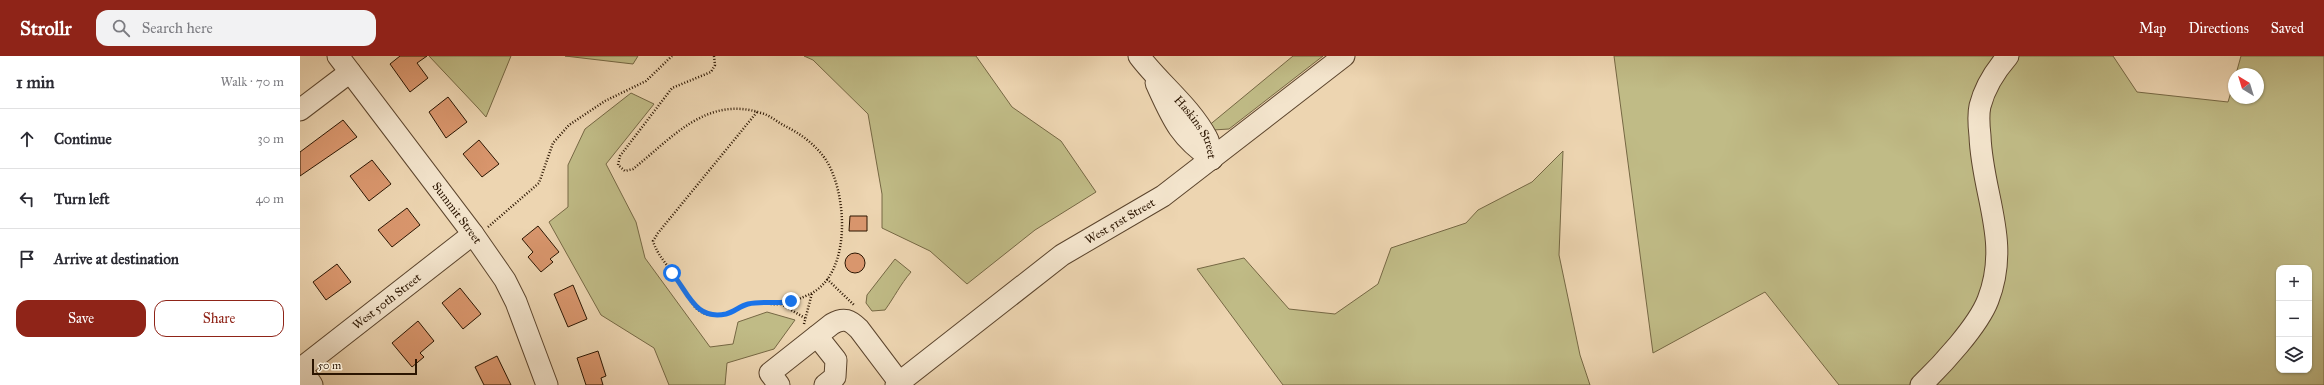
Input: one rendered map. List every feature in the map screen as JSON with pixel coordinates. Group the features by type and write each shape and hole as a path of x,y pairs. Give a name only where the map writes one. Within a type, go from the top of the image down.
{"street":[{"name":"Haskins Street","path":"1139,56 1153,75 1172,118 1193,146 1212,159"},
{"name":"West 51st Street","path":"898,384 1062,255 1163,196 1344,56"},
{"path":"1921,385 1972,325 1988,300 1996,271 1998,248 1980,151 1980,107 1988,83 2008,56"},
{"name":"Summit Street","path":"344,64 478,233 516,302 547,385"},
{"path":"300,110 344,64"},
{"name":"West 50th Street","path":"304,374 478,233"},
{"path":"779,385 770,373 838,321 848,320 852,322 898,384"},
{"path":"814,338 836,360 835,377 825,385"}],"path":[{"path":"478,233 539,183 553,143 562,132 578,118 605,100 646,81 672,56"},
{"path":"714,56 715,65 711,72 672,88 620,156 618,166 625,171 633,170 703,114 723,109 757,112 803,135 825,159 837,183 843,241 837,259 827,279 812,293 781,304 755,303 718,315 702,313 692,303 678,279 663,261 654,241 658,232 757,112"},
{"path":"812,293 805,318 805,332 814,338"},
{"path":"781,304 805,318"}],"shaded area":[{"path":"429,56 511,56 486,117 478,108"},
{"path":"565,56 638,56 633,64"},
{"path":"804,56 976,56 1012,107 1061,141 1096,192 1035,230 967,284 930,251 882,228 882,194 868,114 813,60"},
{"path":"1293,56 1323,56 1229,129 1213,130 1207,127"},
{"path":"1614,56 2113,56 2137,92 2228,102 2228,104 2264,104 2264,68 2238,68 2241,56 2324,56 2324,385 1839,385 1765,292 1653,353"},
{"path":"631,93 654,104 606,164 636,222 645,258 710,347 733,344 738,322 767,312 795,320 774,349 727,363 725,385 669,385 654,348 601,315 549,222 568,207 568,165 585,129"},
{"path":"1563,151 1559,255 1580,355 1590,385 1283,385 1197,269 1244,258 1289,309 1335,314 1378,284 1391,248 1466,223 1478,210 1532,182"},
{"path":"895,259 911,272 885,310 872,311 866,303 867,295"}],"building":[{"path":"400,56 427,56 417,63 428,78 410,92 390,64"},
{"path":"448,97 467,122 446,138 429,112"},
{"path":"343,120 357,137 300,176 300,152"},
{"path":"479,140 499,164 482,177 463,154"},
{"path":"372,160 391,184 369,201 350,176"},
{"path":"407,208 420,225 392,247 378,230"},
{"path":"850,216 867,216 867,231 849,231"},
{"path":"538,226 559,252 550,259 553,262 541,272 528,257 533,252 522,239"},
{"path":"855,253 862,256 865,263 862,270 855,273 848,270 845,263 848,256"},
{"path":"337,264 351,282 326,300 313,282"},
{"path":"573,285 587,319 568,327 554,294"},
{"path":"460,288 481,314 463,329 442,303"},
{"path":"418,321 434,341 420,353 424,357 412,367 392,343"},
{"path":"598,351 606,376 601,378 603,385 586,385 577,358"},
{"path":"497,356 511,385 484,385 475,367"}],"route":[{"path":"672,273 678,279 697,309 702,313 710,315 732,312 748,304 781,304 791,301"}]}
